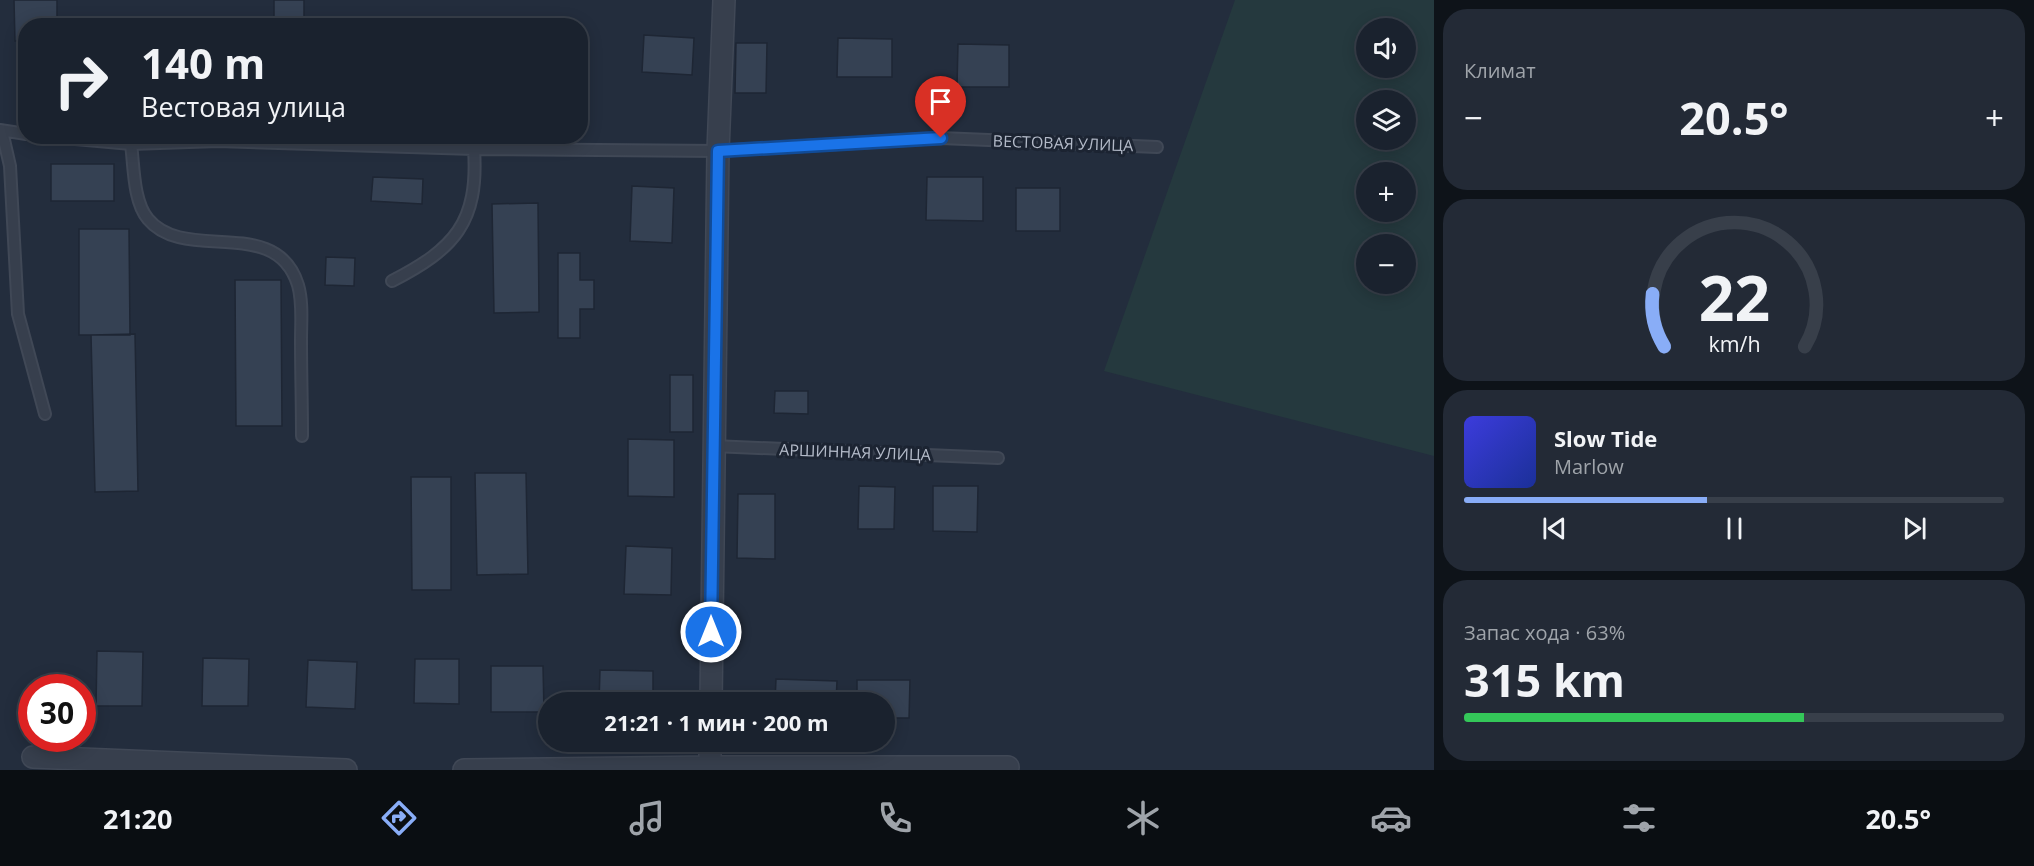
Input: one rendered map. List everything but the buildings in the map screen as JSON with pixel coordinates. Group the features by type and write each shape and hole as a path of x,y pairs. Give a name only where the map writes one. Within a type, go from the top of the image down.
{"street":[{"path":"711,692 712,446 718,151 724,0"},
{"path":"710,752 710,767"},
{"path":"33,757 346,770"},
{"path":"465,770 1008,767"}],"lane":[{"path":"18,133 1,131 10,166 18,314 45,414"},
{"name":"ВЕСТОВАЯ УЛИЦА","path":"314,144 474,149 718,151 941,138 1157,147"},
{"path":"131,144 138,193 147,218 159,230 174,237 231,242 268,250 283,261 294,275 301,304 302,436"},
{"path":"392,281 438,254 457,233 470,211 474,149"},
{"name":"АРШИННАЯ УЛИЦА","path":"712,446 998,458"}],"green space":[{"path":"1235,0 1434,0 1434,456 1104,371"}],"route":[{"path":"711,632 718,151 941,138"}]}
